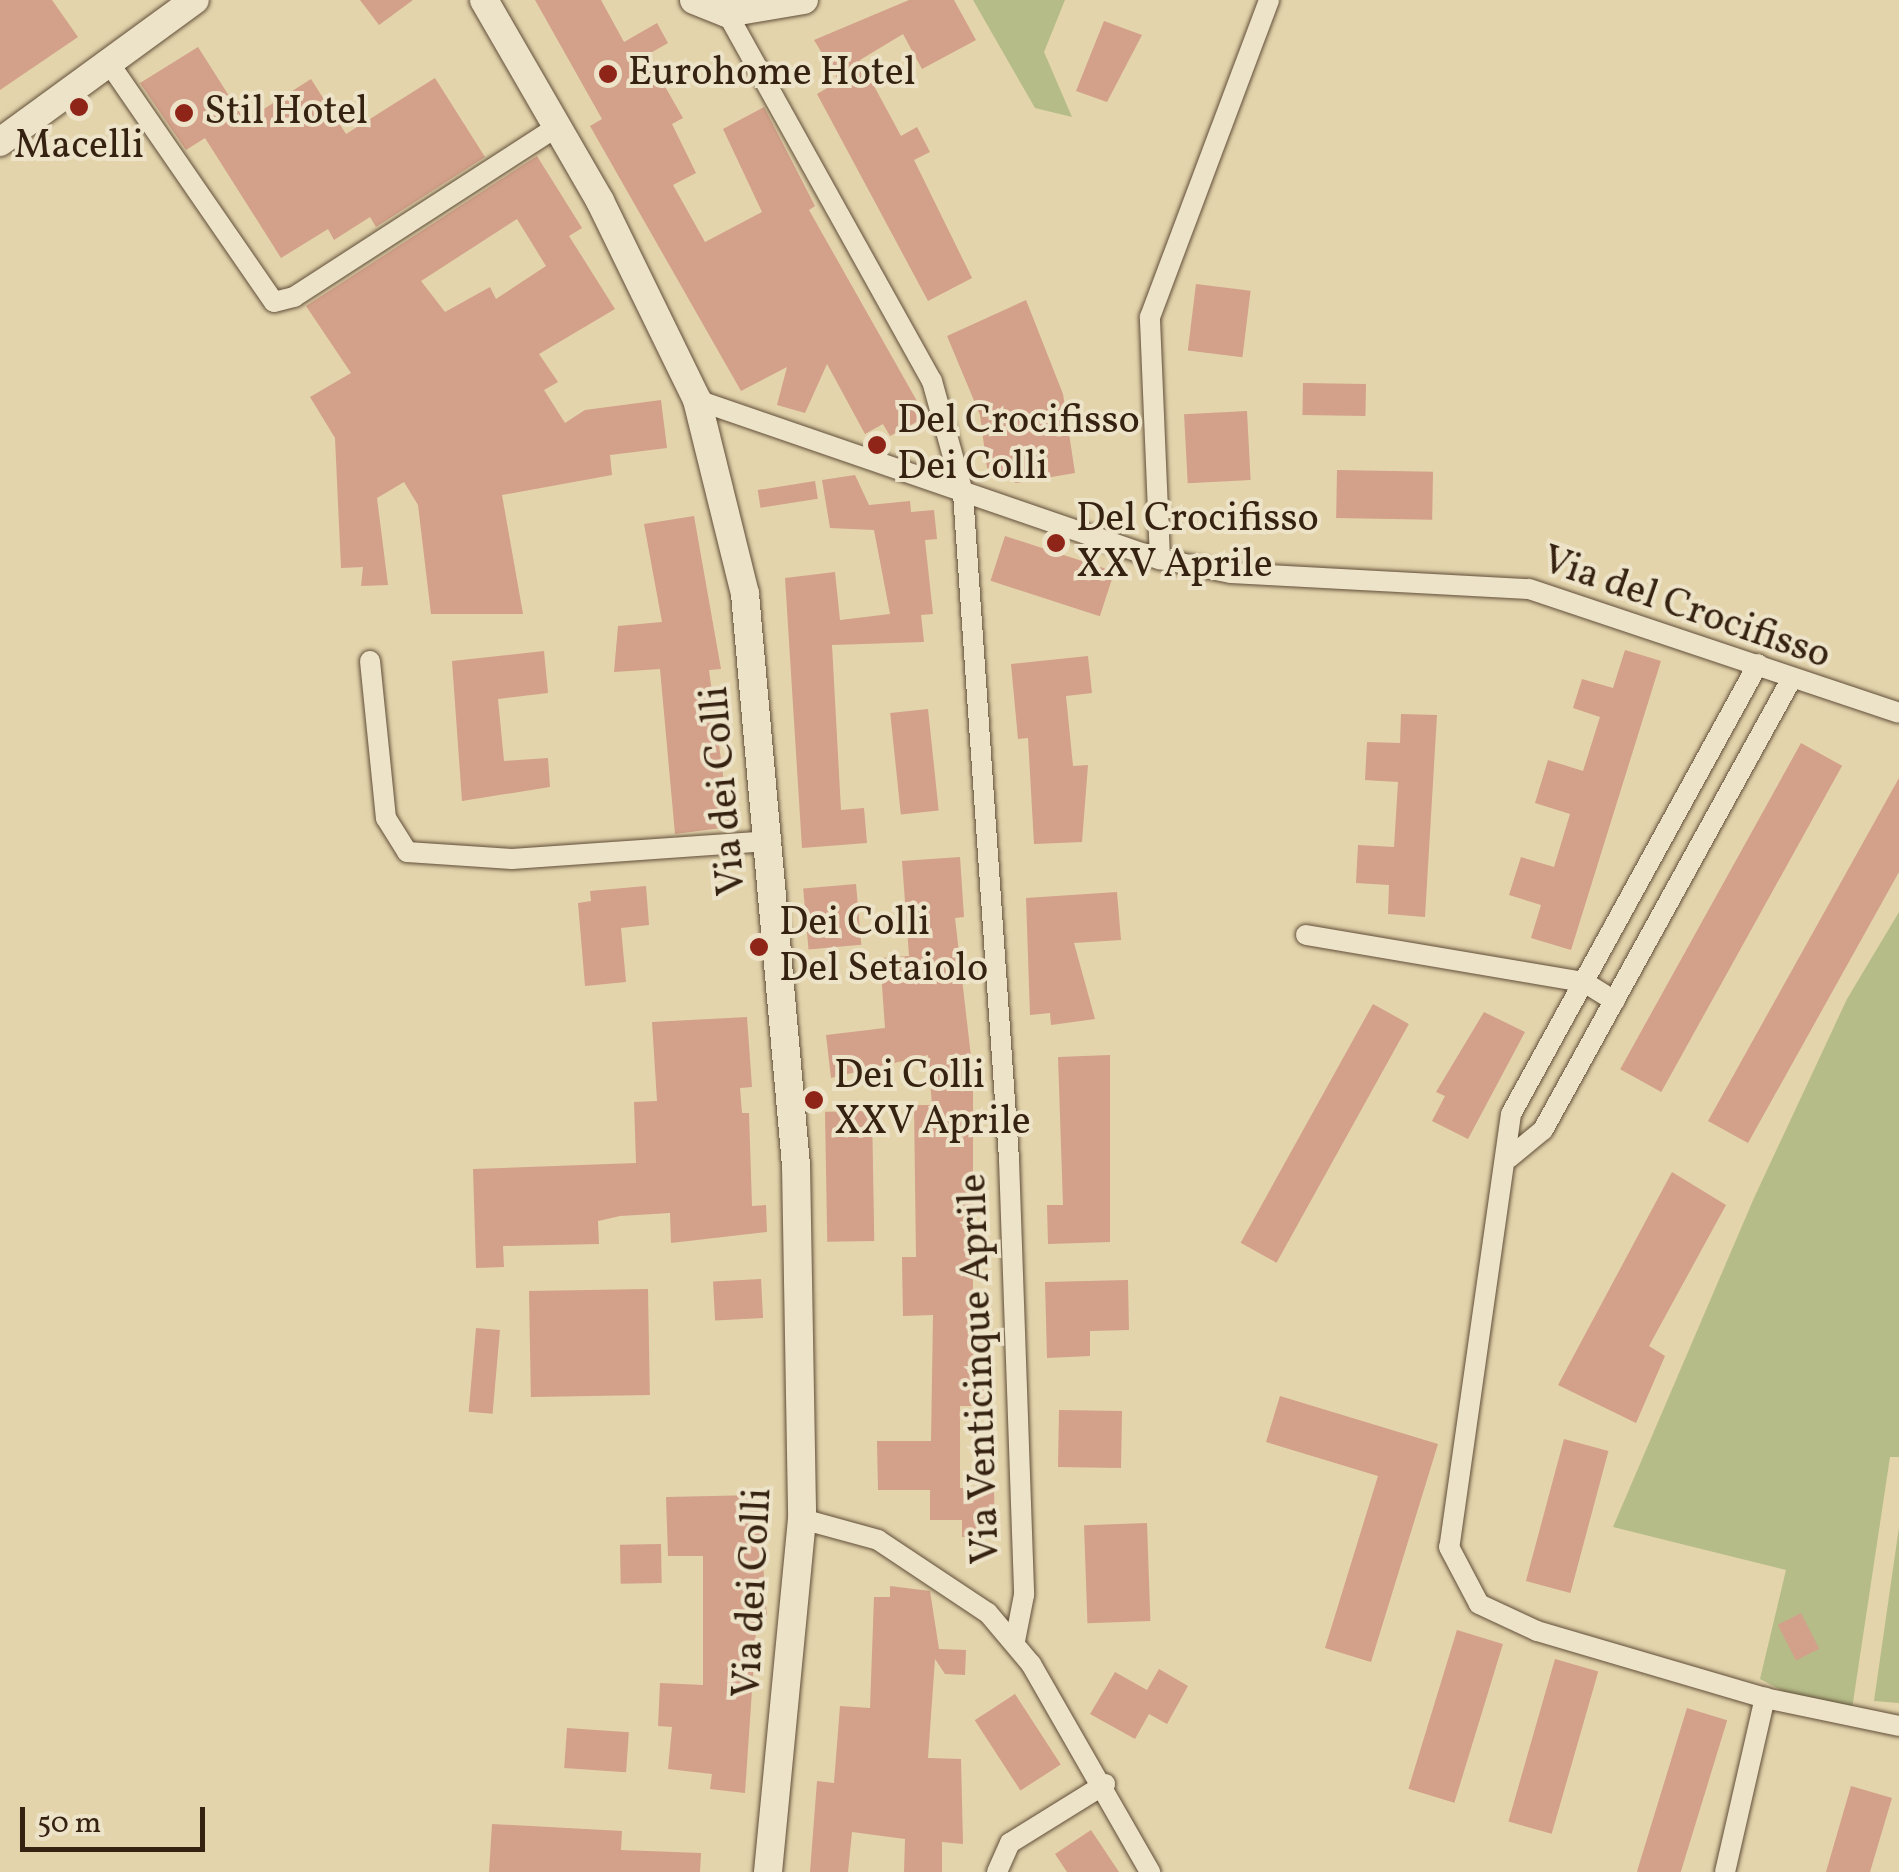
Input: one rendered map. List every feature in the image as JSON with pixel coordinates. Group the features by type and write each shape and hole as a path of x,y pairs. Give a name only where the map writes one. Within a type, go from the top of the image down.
{"street":[{"path":"0,142 195,0"},
{"name":"Via dei Colli","path":"484,0 558,126 696,400 745,594 771,841 796,1165 802,1519 768,1872"},
{"path":"694,0 726,13 804,0"},
{"path":"1160,559 1150,317 1269,0"},
{"name":"Via Venticinque Aprile","path":"726,13 932,382 963,492 1010,1160 1024,1596 1015,1641"},
{"path":"110,63 274,302 294,297 558,126"},
{"name":"Via del Crocifisso","path":"696,400 1160,559 1231,573 1529,589 1899,713"},
{"path":"370,661 386,818 407,852 512,859 771,841"},
{"path":"1758,664 1511,1114 1509,1158 1450,1547 1459,1578 1479,1604 1537,1631 1765,1698 1899,1726"},
{"path":"1509,1158 1543,1130 1792,678"},
{"path":"1306,935 1584,982 1614,1000"},
{"path":"802,1519 878,1540 1015,1641 1105,1784 1150,1872"},
{"path":"1725,1872 1765,1698"},
{"path":"997,1872 1010,1843 1105,1784"}],"green space":[{"path":"973,0 1065,0 1044,52 1072,117 1035,108"},
{"path":"1899,912 1899,1457 1890,1457 1852,1709 1800,1700 1760,1679 1786,1570 1613,1527 1754,1198 1847,999"},
{"path":"1899,1527 1899,1703 1874,1701"}],"building":[{"path":"0,0 52,0 78,37 0,90"},
{"path":"360,0 413,0 379,25"},
{"path":"535,0 601,0 624,42 657,23 668,43 647,55 683,118 672,124 696,173 673,185 705,242 762,212 723,129 764,107 815,206 809,210 926,417 890,436 883,424 865,434 827,364 805,413 777,405 787,367 741,391 590,126 602,119"},
{"path":"909,0 954,0 976,40 922,69 903,34 860,60 901,136 917,127 930,152 914,160 972,278 928,301 817,94 839,81 814,40"},
{"path":"1104,21 1142,35 1107,102 1076,91"},
{"path":"198,47 245,121 311,79 346,134 435,78 485,157 376,227 370,217 334,240 328,229 281,258 205,138 186,150 140,83"},
{"path":"537,156 582,228 569,236 615,309 539,354 558,382 544,390 565,423 585,410 661,400 667,448 610,455 612,475 502,495 523,614 431,614 418,505 404,482 377,498 388,585 361,586 363,567 341,568 335,438 310,397 351,373 306,306","holes":["517,219 546,266 496,299 490,287 445,312 421,281"]},
{"path":"1196,284 1251,291 1242,357 1188,351"},
{"path":"1026,300 1063,394 1075,473 1016,483 987,468 980,415 947,336"},
{"path":"1303,383 1366,384 1365,416 1302,415"},
{"path":"1247,411 1251,480 1188,483 1184,414"},
{"path":"1337,470 1433,472 1432,520 1336,518"},
{"path":"855,475 869,505 910,501 911,512 934,510 937,539 925,540 933,614 921,615 924,642 832,645 841,810 864,808 867,843 802,848 785,578 835,572 840,620 890,614 874,530 830,528 822,480"},
{"path":"815,481 818,499 761,508 758,490"},
{"path":"694,516 721,669 709,670 730,827 675,834 660,669 614,672 618,626 662,622 644,524"},
{"path":"1005,536 1114,572 1100,616 990,581"},
{"path":"1625,650 1661,661 1571,950 1531,938 1541,905 1509,895 1521,857 1554,867 1570,814 1535,803 1548,760 1583,771 1600,717 1573,708 1582,679 1613,688"},
{"path":"544,651 548,693 498,699 504,761 548,758 550,787 462,801 452,661"},
{"path":"1088,656 1092,693 1066,696 1073,766 1088,765 1082,842 1034,844 1028,738 1018,739 1011,664"},
{"path":"928,709 939,810 901,814 890,713"},
{"path":"1401,714 1437,715 1425,917 1388,914 1389,885 1356,883 1358,845 1394,847 1398,782 1365,780 1367,742 1400,743"},
{"path":"1801,743 1842,766 1661,1092 1620,1069"},
{"path":"1899,778 1899,872 1748,1143 1708,1121"},
{"path":"960,857 964,917 955,918 973,1074 973,1338 985,1338 984,1406 960,1406 960,1488 994,1488 995,1537 962,1537 962,1520 930,1520 930,1490 878,1490 877,1441 931,1441 933,1315 903,1316 902,1257 916,1257 914,1105 932,1105 928,1055 831,1078 826,1035 885,1028 880,958 909,956 902,861"},
{"path":"856,884 861,945 809,949 803,889"},
{"path":"646,886 649,925 621,928 626,982 585,986 578,903 591,901 590,891"},
{"path":"1117,892 1121,940 1074,943 1095,1019 1051,1025 1050,1013 1030,1015 1026,898"},
{"path":"1373,1004 1409,1024 1277,1263 1241,1243"},
{"path":"1484,1012 1525,1032 1468,1139 1432,1121 1445,1096 1436,1092"},
{"path":"747,1017 752,1087 740,1088 742,1113 749,1113 752,1206 766,1205 767,1232 671,1243 670,1213 620,1216 598,1221 599,1244 503,1246 504,1267 476,1268 473,1169 636,1163 634,1102 657,1101 652,1022"},
{"path":"1110,1055 1110,1242 1048,1244 1047,1205 1063,1205 1058,1057"},
{"path":"872,1111 874,1241 827,1242 825,1112"},
{"path":"1672,1172 1726,1205 1649,1346 1665,1356 1636,1423 1558,1385"},
{"path":"761,1279 763,1318 715,1320 713,1282"},
{"path":"1128,1280 1129,1330 1090,1331 1090,1356 1047,1358 1045,1282"},
{"path":"648,1289 650,1395 531,1397 529,1291"},
{"path":"476,1328 500,1330 493,1414 469,1412"},
{"path":"1280,1396 1438,1444 1371,1662 1325,1648 1378,1476 1266,1442"},
{"path":"1059,1410 1122,1411 1121,1468 1058,1467"},
{"path":"1564,1439 1608,1451 1570,1593 1526,1581"},
{"path":"758,1495 767,1617 757,1617 745,1793 710,1789 712,1774 668,1769 672,1727 658,1726 660,1683 703,1685 703,1556 668,1556 666,1497"},
{"path":"1147,1523 1150,1621 1087,1623 1084,1525"},
{"path":"661,1544 662,1583 621,1584 620,1545"},
{"path":"890,1586 930,1591 939,1649 966,1650 965,1675 945,1674 935,1659 928,1758 961,1759 963,1844 942,1842 942,1872 904,1872 905,1839 852,1832 848,1872 810,1872 817,1781 834,1783 840,1706 870,1708 874,1597 890,1597"},
{"path":"1801,1613 1819,1649 1796,1660 1778,1625"},
{"path":"1457,1630 1503,1644 1454,1803 1408,1789"},
{"path":"1555,1659 1598,1671 1552,1834 1508,1821"},
{"path":"1159,1669 1188,1686 1167,1724 1149,1714 1135,1739 1090,1714 1115,1672 1147,1690"},
{"path":"1015,1694 1061,1764 1020,1791 975,1720"},
{"path":"1687,1708 1727,1720 1681,1872 1637,1872"},
{"path":"567,1728 629,1732 626,1772 564,1768"},
{"path":"1851,1786 1892,1798 1870,1872 1826,1872"},
{"path":"492,1824 622,1831 621,1850 701,1853 700,1872 489,1872"},
{"path":"1091,1830 1119,1872 1067,1872 1055,1854"}],"place":[{"name":"Eurohome Hotel","path":"608,74"},
{"name":"Macelli","path":"79,107"},
{"name":"Stil Hotel","path":"184,113"},
{"name":"Del Crocifisso Dei Colli","path":"877,445"},
{"name":"Del Crocifisso XXV Aprile","path":"1056,543"},
{"name":"Dei Colli Del Setaiolo","path":"759,947"},
{"name":"Dei Colli XXV Aprile","path":"814,1100"}]}
